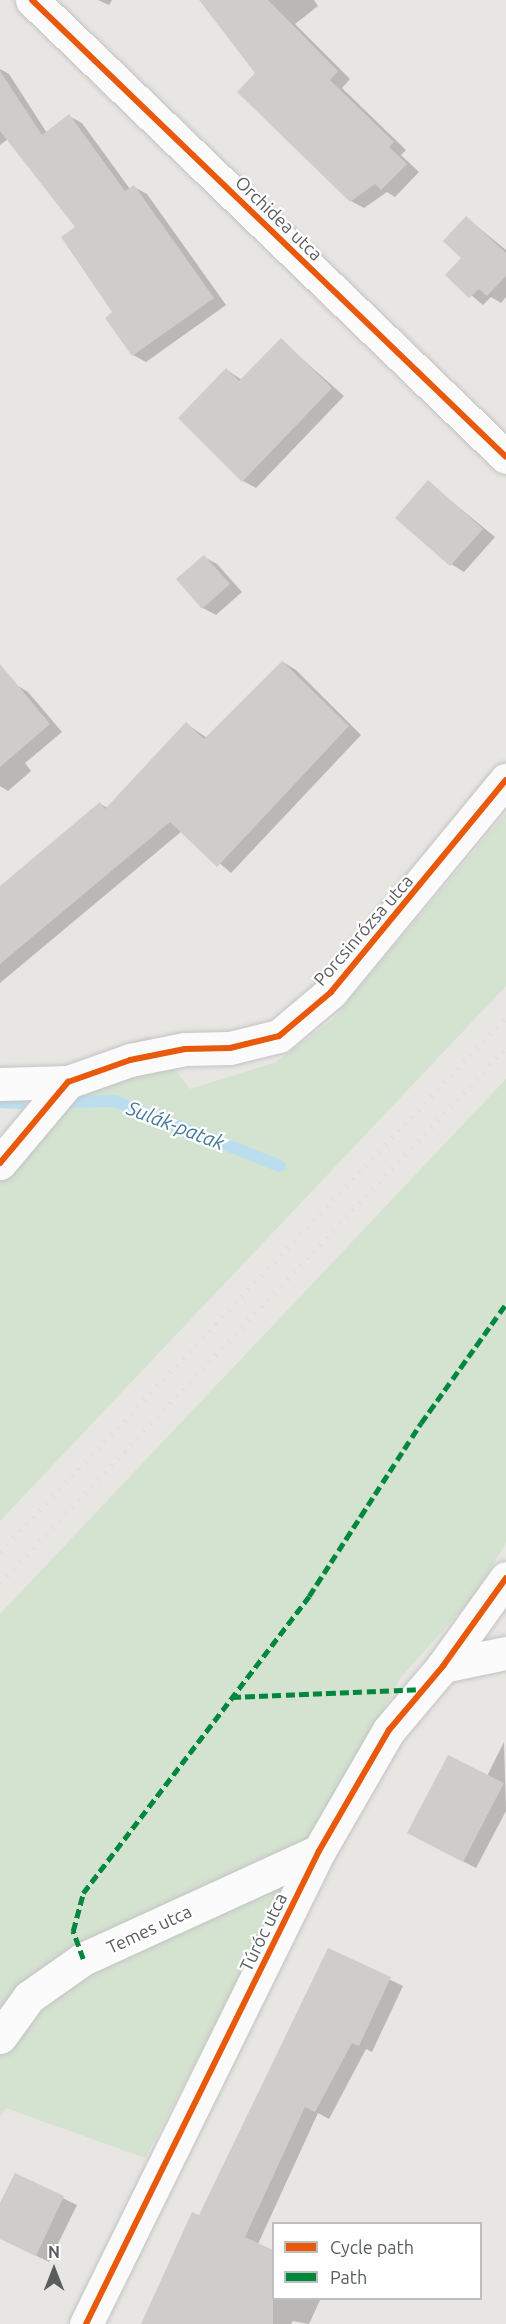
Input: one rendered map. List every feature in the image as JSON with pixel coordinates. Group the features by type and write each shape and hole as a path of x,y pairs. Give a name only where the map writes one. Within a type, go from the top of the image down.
{"street":[{"name":"Orchidea utca","path":"32,0 506,457"},
{"name":"Porcsinrózsa utca","path":"68,1082 130,1060 185,1049 230,1048 279,1036 332,992 506,780"},
{"path":"0,1084 68,1082"},
{"path":"0,1162 68,1082"},
{"name":"Túróc utca","path":"86,2324 319,1851 389,1730 443,1666 506,1578"},
{"path":"443,1666 506,1653"},
{"name":"Temes utca","path":"0,2037 29,1997 83,1959 319,1851"}],"green space":[{"path":"506,813 506,986 0,1521 0,1138 63,1068 149,1036 190,1089 276,1062 331,1021"},
{"path":"506,1079 506,1543 472,1598 400,1678 145,2158 6,2108 0,2117 0,1614"}],"building":[{"path":"199,0 268,0 338,71 330,80 394,142 389,147 407,164 381,190 375,184 350,202 237,92 255,73"},
{"path":"0,71 42,135 69,114 125,191 134,185 214,298 132,356 105,318 112,312 61,237 75,227 0,131"},
{"path":"466,216 506,253 506,276 487,296 479,289 469,298 445,275 461,258 443,241"},
{"path":"281,338 332,388 242,482 178,418 226,368 239,381"},
{"path":"428,480 483,529 450,566 395,518"},
{"path":"204,555 230,584 202,609 176,579"},
{"path":"282,661 349,726 217,867 170,822 0,964 0,886 100,802 105,809 186,722 204,739"},
{"path":"0,664 50,724 0,767"},
{"path":"448,1755 504,1783 463,1862 407,1833"},
{"path":"328,1948 391,1977 359,2046 352,2043 315,2112 305,2107 245,2237 272,2250 273,2324 141,2324 192,2212 199,2215"},
{"path":"15,2173 64,2196 36,2256 0,2239 0,2203"}],"waterway":[{"name":"Sulák-patak","path":"69,1102 115,1101 280,1166"},
{"name":"Sulák-patak","path":"0,1102 20,1103"}],"railway":[{"path":"0,1552 506,1017"},
{"path":"0,1583 506,1048"}],"marked path":[{"path":"83,1959 73,1931 83,1893 309,1596 421,1423 506,1304"},
{"path":"232,1697 420,1689"}],"cycle path":[{"path":"32,0 506,457"},
{"path":"0,1163 68,1082 130,1060 185,1049 230,1048 279,1036 331,992 506,780"},
{"path":"86,2324 319,1851 389,1730 443,1666 506,1578"}]}
